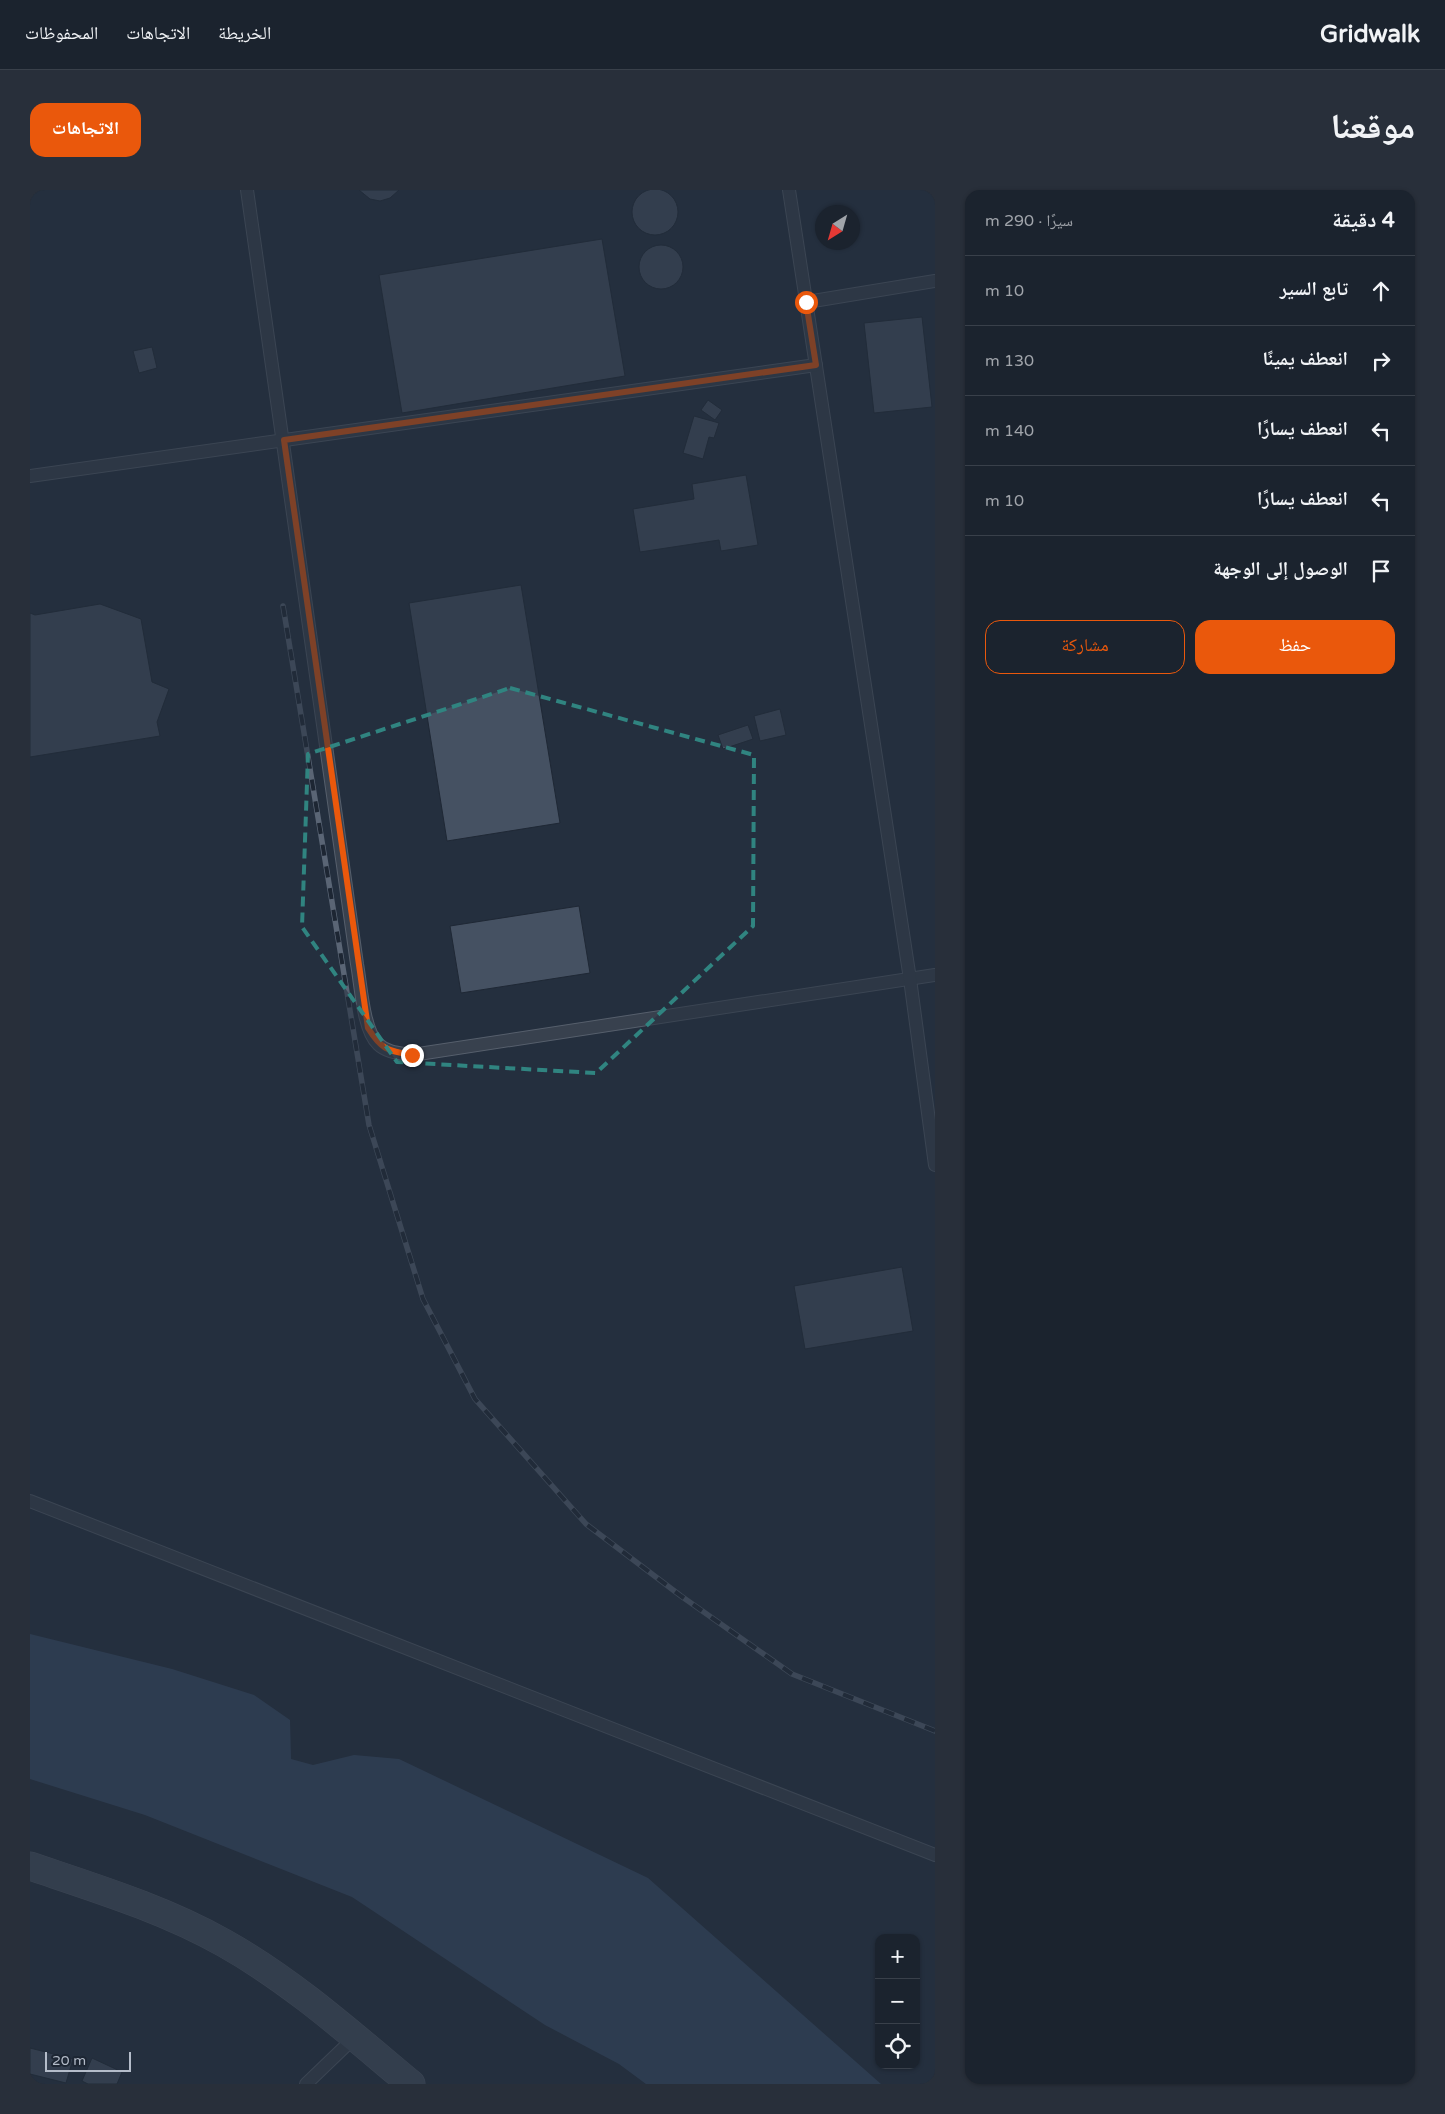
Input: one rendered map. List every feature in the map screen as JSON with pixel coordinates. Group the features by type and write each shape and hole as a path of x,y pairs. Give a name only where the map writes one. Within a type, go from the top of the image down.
{"street":[{"path":"30,1866 156,1912 222,1942 269,1971 355,2036 411,2084"}],"lane":[{"path":"247,190 357,964 368,1028 378,1044 392,1052 412,1055 935,975"},
{"path":"790,190 910,979 935,1165"},
{"path":"806,302 935,280"},
{"path":"30,476 816,365"},
{"path":"30,1501 935,1855"},
{"path":"306,2084 355,2036"}],"highlighted area":[{"path":"510,688 754,755 753,926 596,1073 397,1062 302,927 308,754"}],"water":[{"path":"30,1634 172,1669 254,1695 290,1720 291,1759 313,1765 354,1755 399,1759 648,1878 881,2084 646,2084 619,2064 545,2025 352,1897 145,1815 30,1779"}],"building":[{"path":"650,189 660,189 674,199 678,212 674,225 668,231 660,235 650,235 636,225 632,217 632,207 642,193"},
{"path":"359,190 399,190 390,198 380,201 370,199"},
{"path":"602,239 625,376 402,413 379,275"},
{"path":"657,245 665,245 677,251 683,267 677,283 665,289 657,289 645,283 639,271 639,263 645,251"},
{"path":"922,317 932,407 874,413 864,323"},
{"path":"152,347 157,368 139,373 133,351"},
{"path":"708,400 722,410 715,420 701,410"},
{"path":"694,416 719,423 714,438 709,437 703,459 683,453"},
{"path":"746,475 758,545 721,551 719,540 640,552 633,509 694,499 692,484"},
{"path":"521,585 560,823 447,841 409,603"},
{"path":"100,604 141,619 152,682 169,689 157,722 160,736 30,757 30,613 35,615"},
{"path":"780,709 786,735 760,741 754,716"},
{"path":"748,725 753,739 723,749 718,735"},
{"path":"579,906 590,973 461,993 450,926"},
{"path":"902,1267 913,1331 805,1349 794,1286"},
{"path":"30,2048 73,2059 66,2083 30,2074"},
{"path":"92,2058 122,2072 117,2084 88,2084 82,2081"}],"railway":[{"path":"283,606 369,1125 423,1299 475,1399 586,1524 681,1596 792,1674 935,1731"}],"route":[{"path":"412,1055 392,1052 378,1044 368,1028 357,964 284,440 816,365 806,302"}]}
